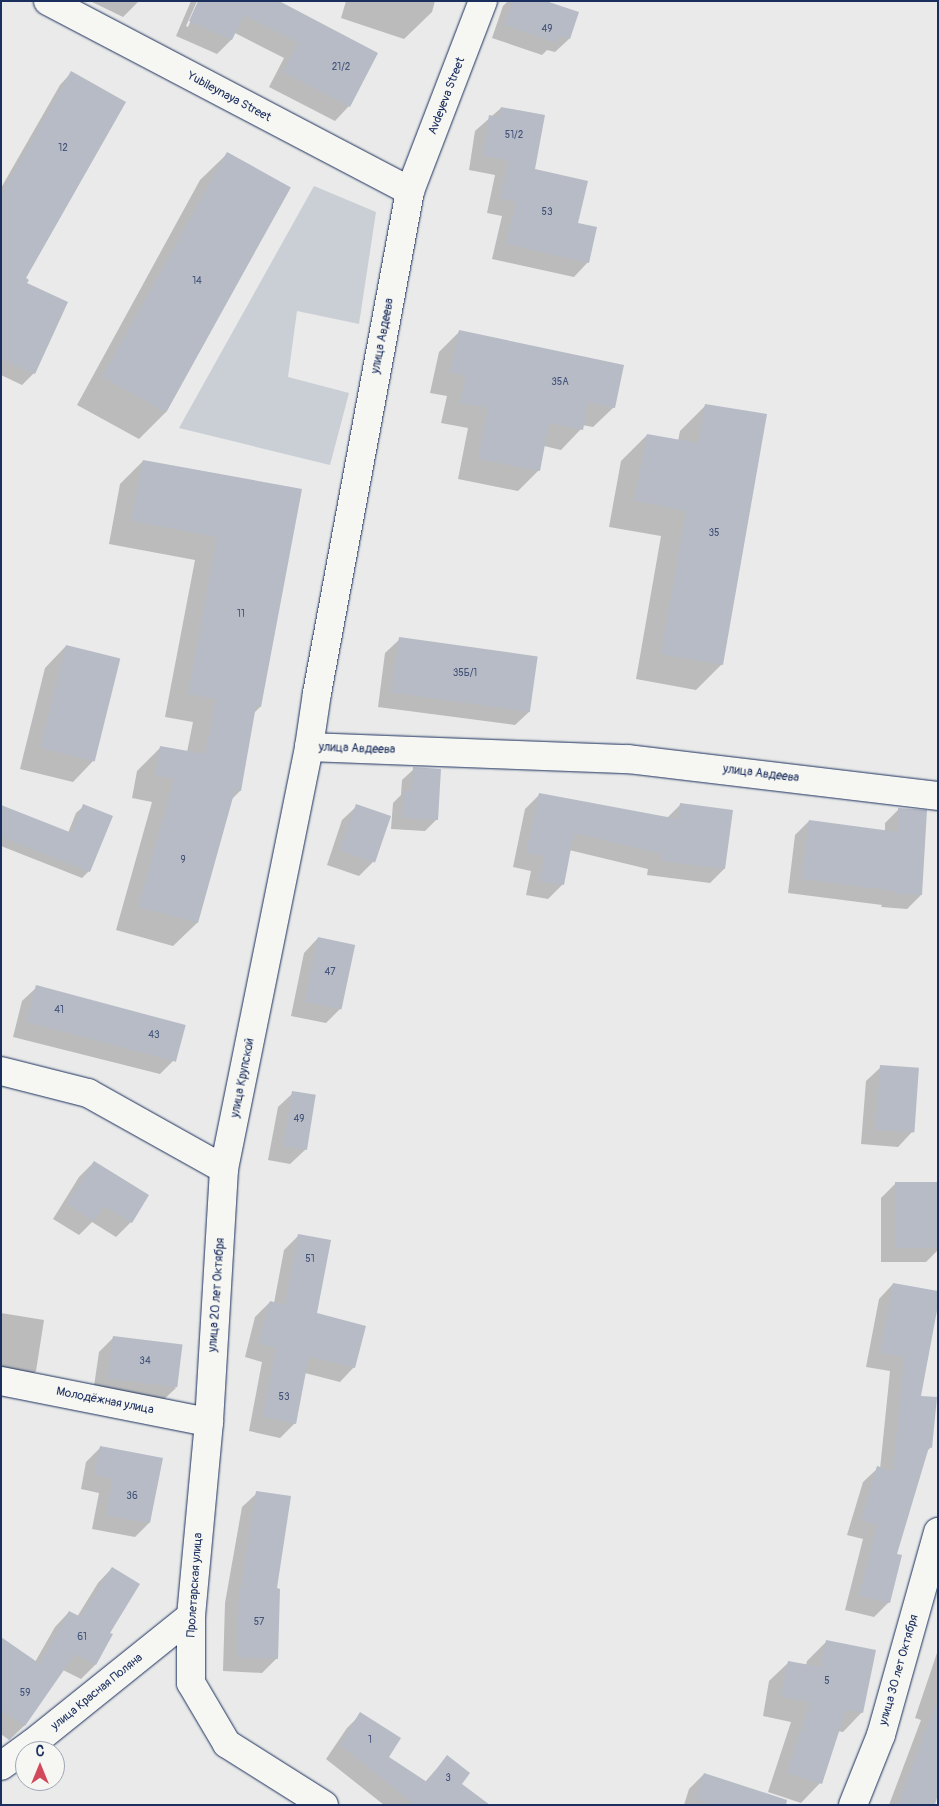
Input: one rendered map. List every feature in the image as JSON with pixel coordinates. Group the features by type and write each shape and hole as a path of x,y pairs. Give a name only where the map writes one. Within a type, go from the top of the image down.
{"street":[{"name":"Yubileynaya Street","path":"48,1 410,191"},
{"name":"Avdeyeva Street","path":"410,191 483,1"},
{"name":"улица Авдеева","path":"410,191 317,693 309,747 628,758 938,796"},
{"name":"улица Крупской","path":"224,1169 309,747"},
{"path":"1,1071 88,1093 224,1169"},
{"name":"улица 20 лет Октября","path":"209,1422 224,1169"},
{"name":"Молодёжная улица","path":"1,1380 209,1422"},
{"name":"Пролетарская улица","path":"209,1422 190,1616 191,1683 227,1744 324,1805"},
{"name":"улица 30 лет Октября","path":"853,1805 881,1735 938,1532"},
{"name":"улица Красная Поляна","path":"1,1766 33,1743 190,1616"}],"shaded area":[{"path":"314,186 376,212 359,324 297,311 288,377 349,393 330,465 179,428"}],"building":[{"path":"198,1 279,1 378,53 350,107 283,72 298,43 244,15 232,40 189,21"},
{"path":"513,1 546,1 579,12 570,39 559,36 556,43 505,25"},
{"path":"71,71 126,102 26,278 29,280 27,283 68,302 35,374 1,359 1,195"},
{"path":"501,107 545,115 535,169 588,181 578,223 597,227 589,263 506,244 516,202 500,198 509,160 483,156 489,115 499,117"},
{"path":"227,152 291,187 166,412 102,377"},
{"path":"459,330 624,365 615,408 588,402 583,430 549,423 540,471 478,459 488,408 460,403 466,376 450,372"},
{"path":"705,404 767,414 723,665 661,654 686,511 634,501 647,434 698,443"},
{"path":"143,460 302,489 261,707 256,706 241,791 235,790 198,923 138,907 174,779 155,775 160,746 205,754 216,699 188,694 217,537 131,521"},
{"path":"399,637 538,656 530,712 391,692"},
{"path":"66,645 120,659 95,761 40,748"},
{"path":"413,767 441,769 438,820 402,818 404,791 412,791"},
{"path":"539,793 678,819 680,803 733,810 725,869 661,861 662,854 574,833 564,885 539,881 545,856 526,853"},
{"path":"83,804 113,816 90,872 1,837 1,805 72,833"},
{"path":"356,804 391,816 375,862 340,850"},
{"path":"898,808 927,810 922,895 895,894 895,891 801,879 809,820 898,832"},
{"path":"318,937 355,945 341,1009 304,1002"},
{"path":"36,985 186,1025 176,1062 26,1022"},
{"path":"880,1065 919,1068 914,1133 875,1130"},
{"path":"292,1091 316,1095 307,1150 283,1146"},
{"path":"94,1161 149,1195 132,1223 104,1206 94,1221 67,1204"},
{"path":"895,1182 938,1182 938,1248 895,1248"},
{"path":"298,1234 331,1240 317,1313 366,1326 355,1368 309,1356 296,1424 263,1417 276,1348 259,1343 270,1301 285,1305"},
{"path":"893,1283 938,1291 938,1305 921,1396 937,1397 932,1448 929,1447 897,1554 902,1555 890,1603 859,1596 877,1525 861,1520 877,1466 893,1471 904,1357 880,1353"},
{"path":"113,1336 182,1345 177,1387 108,1379"},
{"path":"100,1446 163,1458 150,1523 106,1515 113,1479 94,1475"},
{"path":"256,1491 291,1496 277,1588 280,1589 278,1659 237,1657 239,1587 241,1587"},
{"path":"112,1567 140,1584 110,1633 113,1634 96,1665 75,1654 25,1726 1,1710 1,1637 40,1664 69,1611 81,1617"},
{"path":"826,1640 876,1650 863,1713 846,1710 822,1784 787,1773 810,1702 781,1697 788,1661 821,1667"},
{"path":"935,1705 938,1705 938,1794 935,1805 898,1805"},
{"path":"360,1712 401,1738 389,1757 427,1782 447,1755 470,1773 462,1784 490,1805 410,1805 412,1802 340,1745"},
{"path":"704,1773 787,1800 786,1805 713,1805 695,1799"}]}
